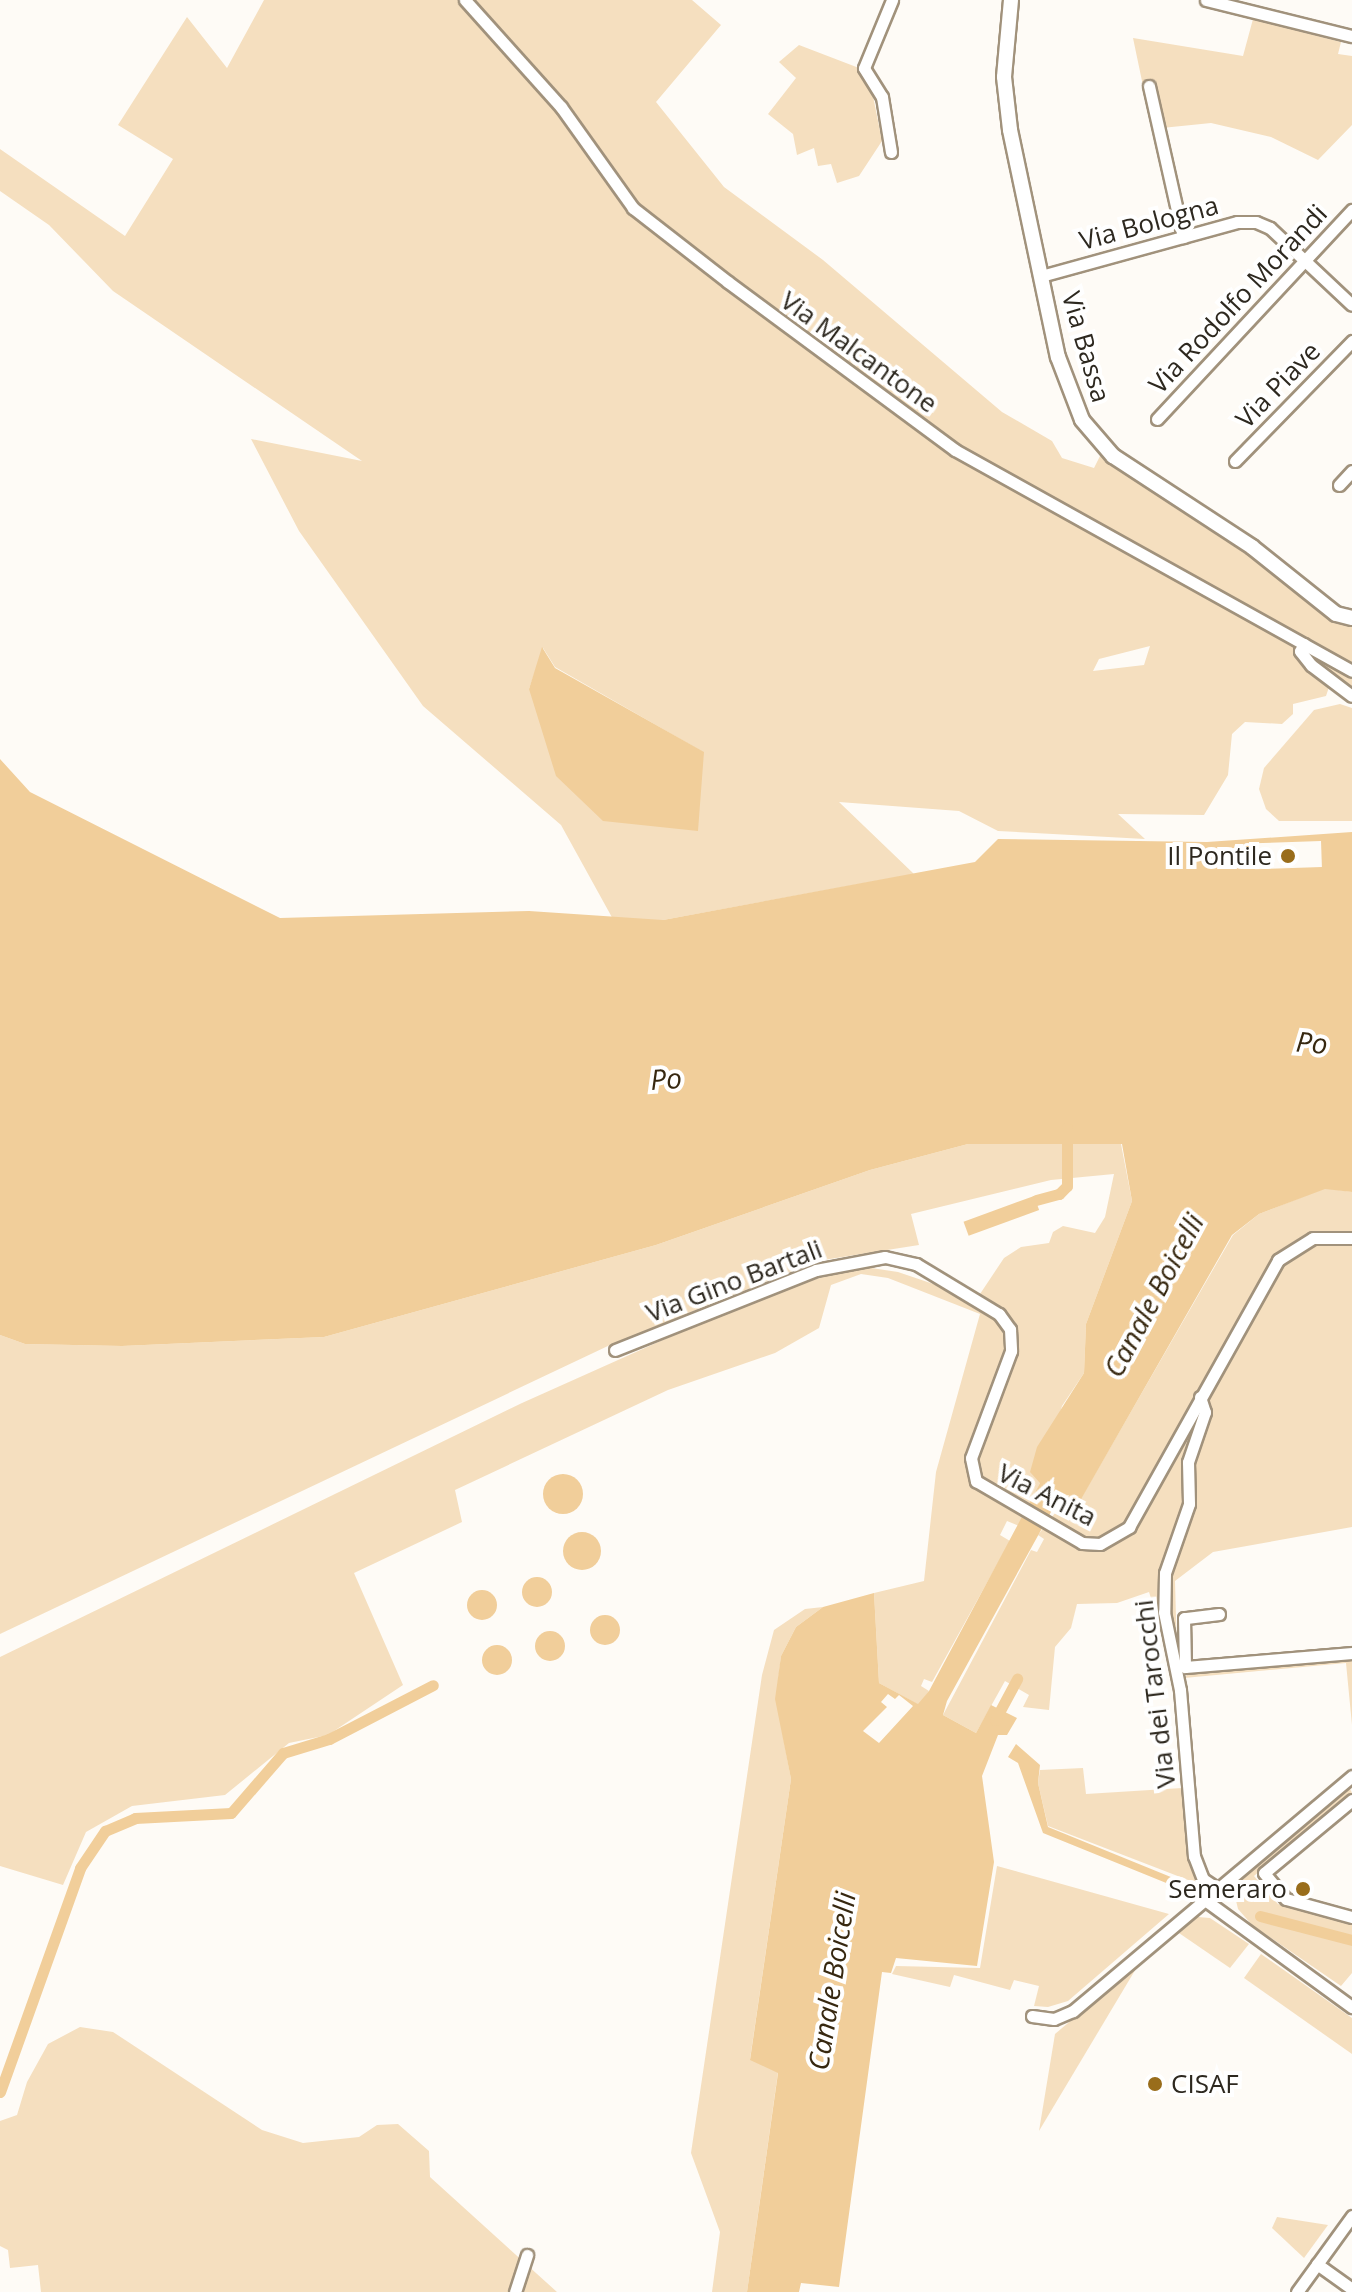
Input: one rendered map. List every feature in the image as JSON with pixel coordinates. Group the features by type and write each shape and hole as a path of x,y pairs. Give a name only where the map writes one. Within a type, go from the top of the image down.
{"street":[{"name":"Via Malcantone","path":"465,0 561,107 633,208 716,273 955,450 1352,671"},
{"path":"891,152 882,97 864,68 892,0"},
{"path":"1206,0 1352,36"},
{"name":"Via Bassa","path":"1009,1 1005,95 1063,370 1082,420 1101,446 1252,547 1336,614 1352,618"},
{"path":"1149,86 1183,237"},
{"name":"Via Rodolfo Morandi","path":"1157,419 1352,210"},
{"name":"Via Bologna","path":"1041,276 1183,237 1256,222 1304,260 1352,305"},
{"name":"Via Piave","path":"1235,461 1352,341"},
{"path":"1339,485 1352,471"},
{"name":"Via Malcantone","path":"1304,644 1300,651 1311,665 1352,696"},
{"name":"Via Anita","path":"916,1264 1007,1320 1011,1351 970,1466 980,1486 1053,1528 1092,1545 1121,1534 1278,1260 1313,1238 1352,1238"},
{"name":"Via Gino Bartali","path":"615,1350 816,1270 885,1257 916,1264"},
{"name":"Via dei Tarocchi","path":"1200,1397 1205,1412 1188,1462 1189,1504 1165,1573 1164,1612 1179,1668 1194,1856 1203,1879 1218,1889"},
{"path":"1219,1614 1184,1618 1179,1668 1352,1653"},
{"path":"1032,2016 1054,2019 1073,2011 1352,1776"},
{"path":"1352,1800 1264,1873 1286,1899 1352,1917"},
{"path":"1205,1900 1350,2001"},
{"path":"1297,2292 1352,2216"},
{"path":"515,2292 527,2255"},
{"path":"1317,2264 1352,2289"}],"shaded area":[{"path":"264,0 692,0 721,25 656,102 724,187 823,260 1002,412 1052,441 1062,458 1094,468 1100,456 1352,625 1352,687 1297,648 1329,687 1326,696 1293,704 1293,714 1282,724 1245,722 1232,734 1228,775 1204,815 1118,814 1145,839 998,831 959,811 839,802 914,874 663,920 614,921 561,825 423,706 299,531 251,439 362,461 113,291 49,225 0,191 0,149 125,236 173,159 118,125 187,17 227,68","holes":["1150,646 1144,665 1093,671 1099,659","543,648 555,667 703,752 529,689"]},
{"path":"1253,19 1341,42 1338,54 1352,56 1352,125 1318,160 1271,137 1211,123 1152,129 1133,38 1243,56"},
{"path":"799,45 859,68 873,96 882,141 859,176 837,183 831,164 818,166 814,148 797,155 793,134 768,114 796,78 779,62"},
{"path":"1340,704 1352,708 1352,821 1279,821 1266,809 1259,789 1264,768 1314,710"},
{"path":"968,1144 1121,1144 1132,1201 1086,1324 1084,1373 1062,1406 1040,1483 1019,1526 1007,1521 1000,1535 1010,1541 932,1682 924,1679 921,1686 929,1691 919,1705 879,1683 874,1593 924,1581 936,1472 980,1314 888,1278 861,1274 831,1285 819,1328 775,1353 668,1390 455,1490 462,1522 354,1573 403,1685 328,1735 289,1743 225,1795 132,1806 86,1832 63,1885 0,1866 0,1657 522,1403 761,1296 858,1266 898,1272 954,1291 979,1312 976,1300 1004,1258 1021,1247 1049,1243 1053,1232 1063,1226 1095,1233 1105,1217 1114,1174 1051,1180 911,1214 919,1245 817,1261 610,1345 0,1634 0,1335 25,1344 122,1346 324,1337 656,1245 870,1170"},
{"path":"1325,1188 1352,1192 1352,1527 1213,1552 1175,1581 1177,1654 1169,1621 1159,1623 1149,1592 1117,1603 1077,1604 1071,1628 1055,1647 1049,1710 1023,1707 1029,1695 1005,1681 976,1733 943,1715 1031,1550 1037,1552 1044,1539 1038,1535 1069,1495 1080,1500 1233,1235 1259,1214"},
{"path":"823,1607 796,1627 781,1656 776,1699 791,1779 750,2059 778,2072 747,2292 712,2292 720,2232 691,2153 762,1675 774,1630 805,1609"},
{"path":"1352,1656 1352,1725 1346,1663 1184,1678 1192,1670"},
{"path":"1083,1768 1086,1794 1182,1788 1191,1865 1201,1885 1048,1826 1038,1783 1040,1770"},
{"path":"1348,1785 1352,1793 1254,1876 1278,1904 1352,1925 1352,1973 1341,1986 1252,1925 1238,1909 1234,1892 1241,1874"},
{"path":"997,1866 1169,1914 1068,2001 1048,2007 1034,2006 1039,1986 1014,1980 1010,1990 954,1975 950,1987 892,1974 896,1966 980,1968"},
{"path":"1198,1917 1210,1918 1249,1944 1230,1968 1176,1931"},
{"path":"1261,1954 1352,2018 1352,2054 1244,1978"},
{"path":"1140,1962 1039,2131 1055,2034"},
{"path":"80,2027 113,2032 262,2130 303,2143 359,2137 377,2125 398,2124 429,2151 430,2177 557,2292 41,2292 38,2265 10,2268 8,2250 0,2246 0,2121 17,2115 27,2082 48,2044"},
{"path":"1277,2217 1328,2225 1304,2258 1272,2228"}],"water":[{"path":"542,647 555,668 704,752 698,831 603,821 556,776 529,689"},
{"path":"0,759 30,792 280,918 529,911 663,920 975,862 998,839 1207,842 1352,832 1352,1192 1325,1189 1259,1214 1232,1235 1080,1501 1068,1495 1051,1512 947,1701 943,1715 976,1733 991,1705 1017,1718 1007,1735 998,1735 982,1776 994,1862 977,1966 896,1958 891,1973 882,1972 839,2287 801,2283 799,2292 747,2292 778,2073 750,2060 791,1779 775,1699 781,1656 796,1627 823,1607 874,1593 879,1683 918,1704 929,1691 1040,1483 1030,1472 1037,1447 1084,1373 1086,1324 1132,1201 1122,1144 968,1144 870,1170 656,1245 324,1337 122,1346 25,1344 0,1335"},
{"path":"1034,1196 1039,1210 969,1236 964,1222"},
{"path":"563,1474 577,1480 583,1494 577,1508 563,1514 549,1508 543,1494 549,1480"},
{"path":"582,1532 596,1537 601,1551 596,1565 582,1570 568,1565 563,1551 568,1537"},
{"path":"537,1577 548,1581 552,1592 548,1603 537,1607 526,1603 522,1592 526,1581"},
{"path":"482,1590 488,1591 496,1599 496,1611 488,1619 482,1620 476,1619 468,1611 467,1605 468,1599 476,1591"},
{"path":"605,1615 616,1619 620,1630 616,1641 605,1645 594,1641 590,1630 594,1619"},
{"path":"550,1631 561,1635 565,1646 561,1657 550,1661 539,1657 535,1646 539,1635"},
{"path":"497,1645 508,1649 512,1660 508,1671 497,1675 486,1671 482,1660 486,1649"},
{"path":"1016,1744 1040,1765 1038,1783 1048,1827 1188,1884 1186,1891 1043,1833 1018,1763 1008,1757"}],"pier":[{"path":"1321,841 1322,867 1255,869 1254,843"},
{"path":"888,1694 895,1699 899,1695 913,1706 879,1743 863,1731 887,1707 881,1702"}],"waterway":[{"path":"1036,1200 1059,1194 1067,1186 1067,1128"},
{"path":"995,1720 1017,1679"},
{"path":"0,2092 80,1868 105,1831 135,1818 231,1813 283,1753 329,1739 433,1685"},
{"path":"1260,1916 1352,1940"}],"place":[{"name":"Il Pontile","path":"1288,856"},
{"name":"Semeraro","path":"1303,1889"},
{"name":"CISAF","path":"1155,2084"}],"water label":[{"name":"Po","path":"1312,1042"},
{"name":"Po","path":"666,1078"},
{"name":"Canale Boicelli","path":"1153,1295"},
{"name":"Canale Boicelli","path":"831,1981"}]}
